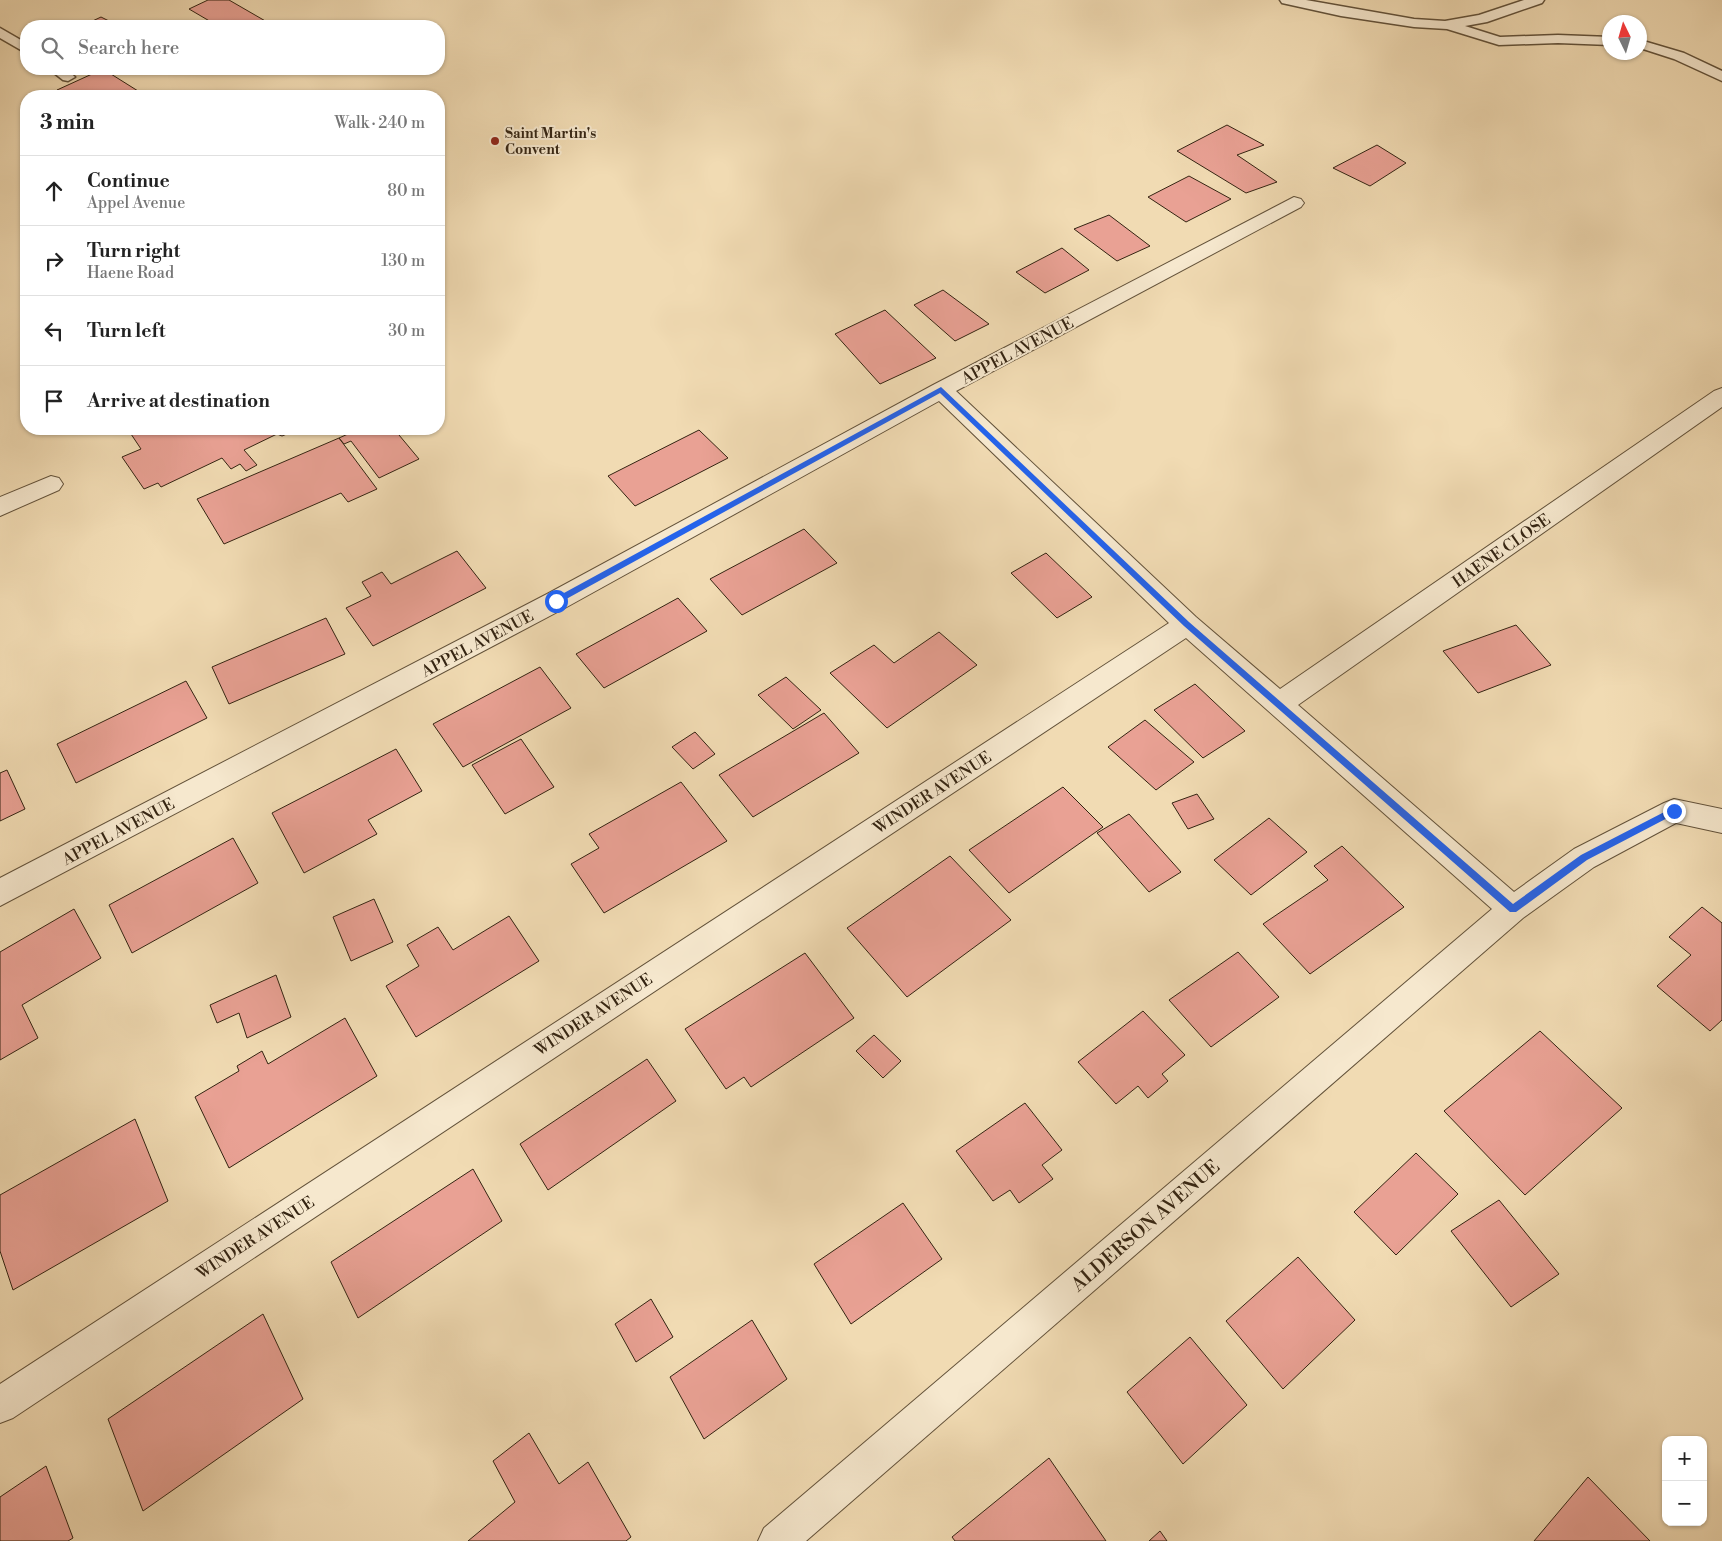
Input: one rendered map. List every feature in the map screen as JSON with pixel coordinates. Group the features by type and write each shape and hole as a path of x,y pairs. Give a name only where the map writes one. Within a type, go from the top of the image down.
{"street":[{"name":"APPEL AVENUE","path":"0,893 556,601 941,390 1294,203"},
{"path":"941,390 1187,624 1513,909"},
{"name":"HAENE CLOSE","path":"1279,704 1722,396"},
{"path":"0,507 51,484"},
{"name":"WINDER AVENUE","path":"0,1405 1187,624"},
{"name":"ALDERSON AVENUE","path":"777,1541 1513,909 1584,858 1674,811 1722,821"}],"lane":[{"path":"1287,0 1341,12 1414,23 1445,25 1499,41 1558,39 1602,41"},
{"path":"1445,25 1482,19 1537,0"},
{"path":"0,32 20,45"},
{"path":"1647,46 1679,56 1722,77"}],"building":[{"path":"208,0 229,0 264,20 208,20 189,9"},
{"path":"101,17 107,20 95,20"},
{"path":"90,75 113,75 136,90 57,90"},
{"path":"1227,125 1264,145 1237,155 1277,182 1246,193 1177,151"},
{"path":"1377,145 1406,163 1370,186 1333,168"},
{"path":"1189,176 1231,199 1186,222 1148,197"},
{"path":"1109,215 1150,246 1117,261 1074,229"},
{"path":"1062,248 1089,270 1045,293 1016,272"},
{"path":"943,290 989,324 955,341 914,305"},
{"path":"885,310 936,358 880,384 835,334"},
{"path":"699,430 728,458 635,506 608,476"},
{"path":"132,435 275,435 244,450 257,465 246,471 240,464 231,469 222,458 161,487 158,483 144,489 122,457 141,449"},
{"path":"346,435 399,435 419,459 379,478 351,441 344,444 339,438"},
{"path":"339,438 377,489 348,502 341,493 224,544 197,499"},
{"path":"804,529 837,563 742,615 710,579"},
{"path":"457,551 486,588 373,646 346,608 371,596 362,582 382,572 391,584"},
{"path":"1046,553 1092,597 1057,618 1011,573"},
{"path":"678,598 707,631 604,688 576,654"},
{"path":"326,618 345,654 229,704 212,667"},
{"path":"1516,625 1551,665 1478,693 1443,651"},
{"path":"939,632 977,665 887,728 830,673 874,645 894,663"},
{"path":"540,667 571,708 463,767 433,724"},
{"path":"786,677 821,710 793,729 758,695"},
{"path":"186,681 207,718 76,783 57,744"},
{"path":"1195,684 1245,731 1203,758 1154,710"},
{"path":"824,713 859,753 753,817 719,775"},
{"path":"1145,720 1194,762 1156,790 1108,747"},
{"path":"695,732 715,754 693,769 672,747"},
{"path":"521,739 554,787 505,814 472,765"},
{"path":"396,749 422,791 368,820 377,834 304,873 272,813"},
{"path":"7,770 25,809 0,821 0,773"},
{"path":"681,782 727,841 604,913 571,864 599,848 589,834"},
{"path":"1063,787 1103,827 1009,893 969,850"},
{"path":"1197,794 1214,819 1188,829 1172,803"},
{"path":"1129,814 1181,872 1149,892 1097,833"},
{"path":"1269,818 1307,852 1251,895 1214,860"},
{"path":"233,838 258,883 132,953 109,905"},
{"path":"1342,846 1404,907 1310,974 1263,924 1328,880 1314,866"},
{"path":"950,856 1011,920 907,997 847,928"},
{"path":"374,899 393,942 351,961 333,917"},
{"path":"1702,907 1722,923 1722,1020 1710,1031 1657,986 1691,955 1669,937"},
{"path":"74,909 101,958 22,1005 38,1038 0,1060 0,952"},
{"path":"509,916 539,961 416,1037 386,986 419,966 407,945 438,927 453,950"},
{"path":"1238,952 1279,997 1211,1047 1169,1000"},
{"path":"805,953 854,1018 751,1087 744,1077 726,1089 685,1029"},
{"path":"276,975 291,1017 247,1038 239,1013 217,1023 210,1005"},
{"path":"1143,1011 1185,1055 1162,1074 1168,1081 1148,1098 1138,1086 1116,1104 1078,1062"},
{"path":"345,1018 377,1076 229,1168 195,1097 239,1071 237,1066 262,1051 268,1064"},
{"path":"1540,1031 1622,1108 1525,1195 1444,1111"},
{"path":"874,1035 901,1061 883,1078 856,1051"},
{"path":"647,1059 676,1101 548,1190 520,1144"},
{"path":"1025,1103 1062,1150 1042,1165 1053,1179 1019,1203 1010,1190 993,1201 956,1151"},
{"path":"135,1119 168,1201 13,1290 0,1251 0,1195"},
{"path":"1416,1153 1458,1194 1396,1255 1354,1212"},
{"path":"473,1169 502,1221 358,1318 331,1262"},
{"path":"1499,1200 1559,1274 1511,1307 1451,1231"},
{"path":"903,1203 942,1259 851,1324 814,1264"},
{"path":"1298,1257 1355,1320 1283,1389 1226,1321"},
{"path":"651,1299 673,1337 636,1362 615,1324"},
{"path":"263,1314 303,1399 143,1511 108,1419"},
{"path":"752,1320 787,1379 704,1439 670,1377"},
{"path":"1190,1337 1247,1405 1183,1464 1127,1392"},
{"path":"529,1433 559,1484 588,1462 631,1537 626,1541 468,1541 515,1502 493,1461"},
{"path":"1049,1458 1106,1541 955,1541 952,1537"},
{"path":"46,1466 73,1538 68,1541 0,1541 0,1497"},
{"path":"1588,1477 1650,1541 1534,1541"},
{"path":"1160,1531 1167,1541 1149,1541"}],"place":[{"name":"Saint Martin's Convent","path":"495,141"}],"route":[{"path":"556,601 941,390 1187,624 1513,909 1584,858 1674,811"}]}
